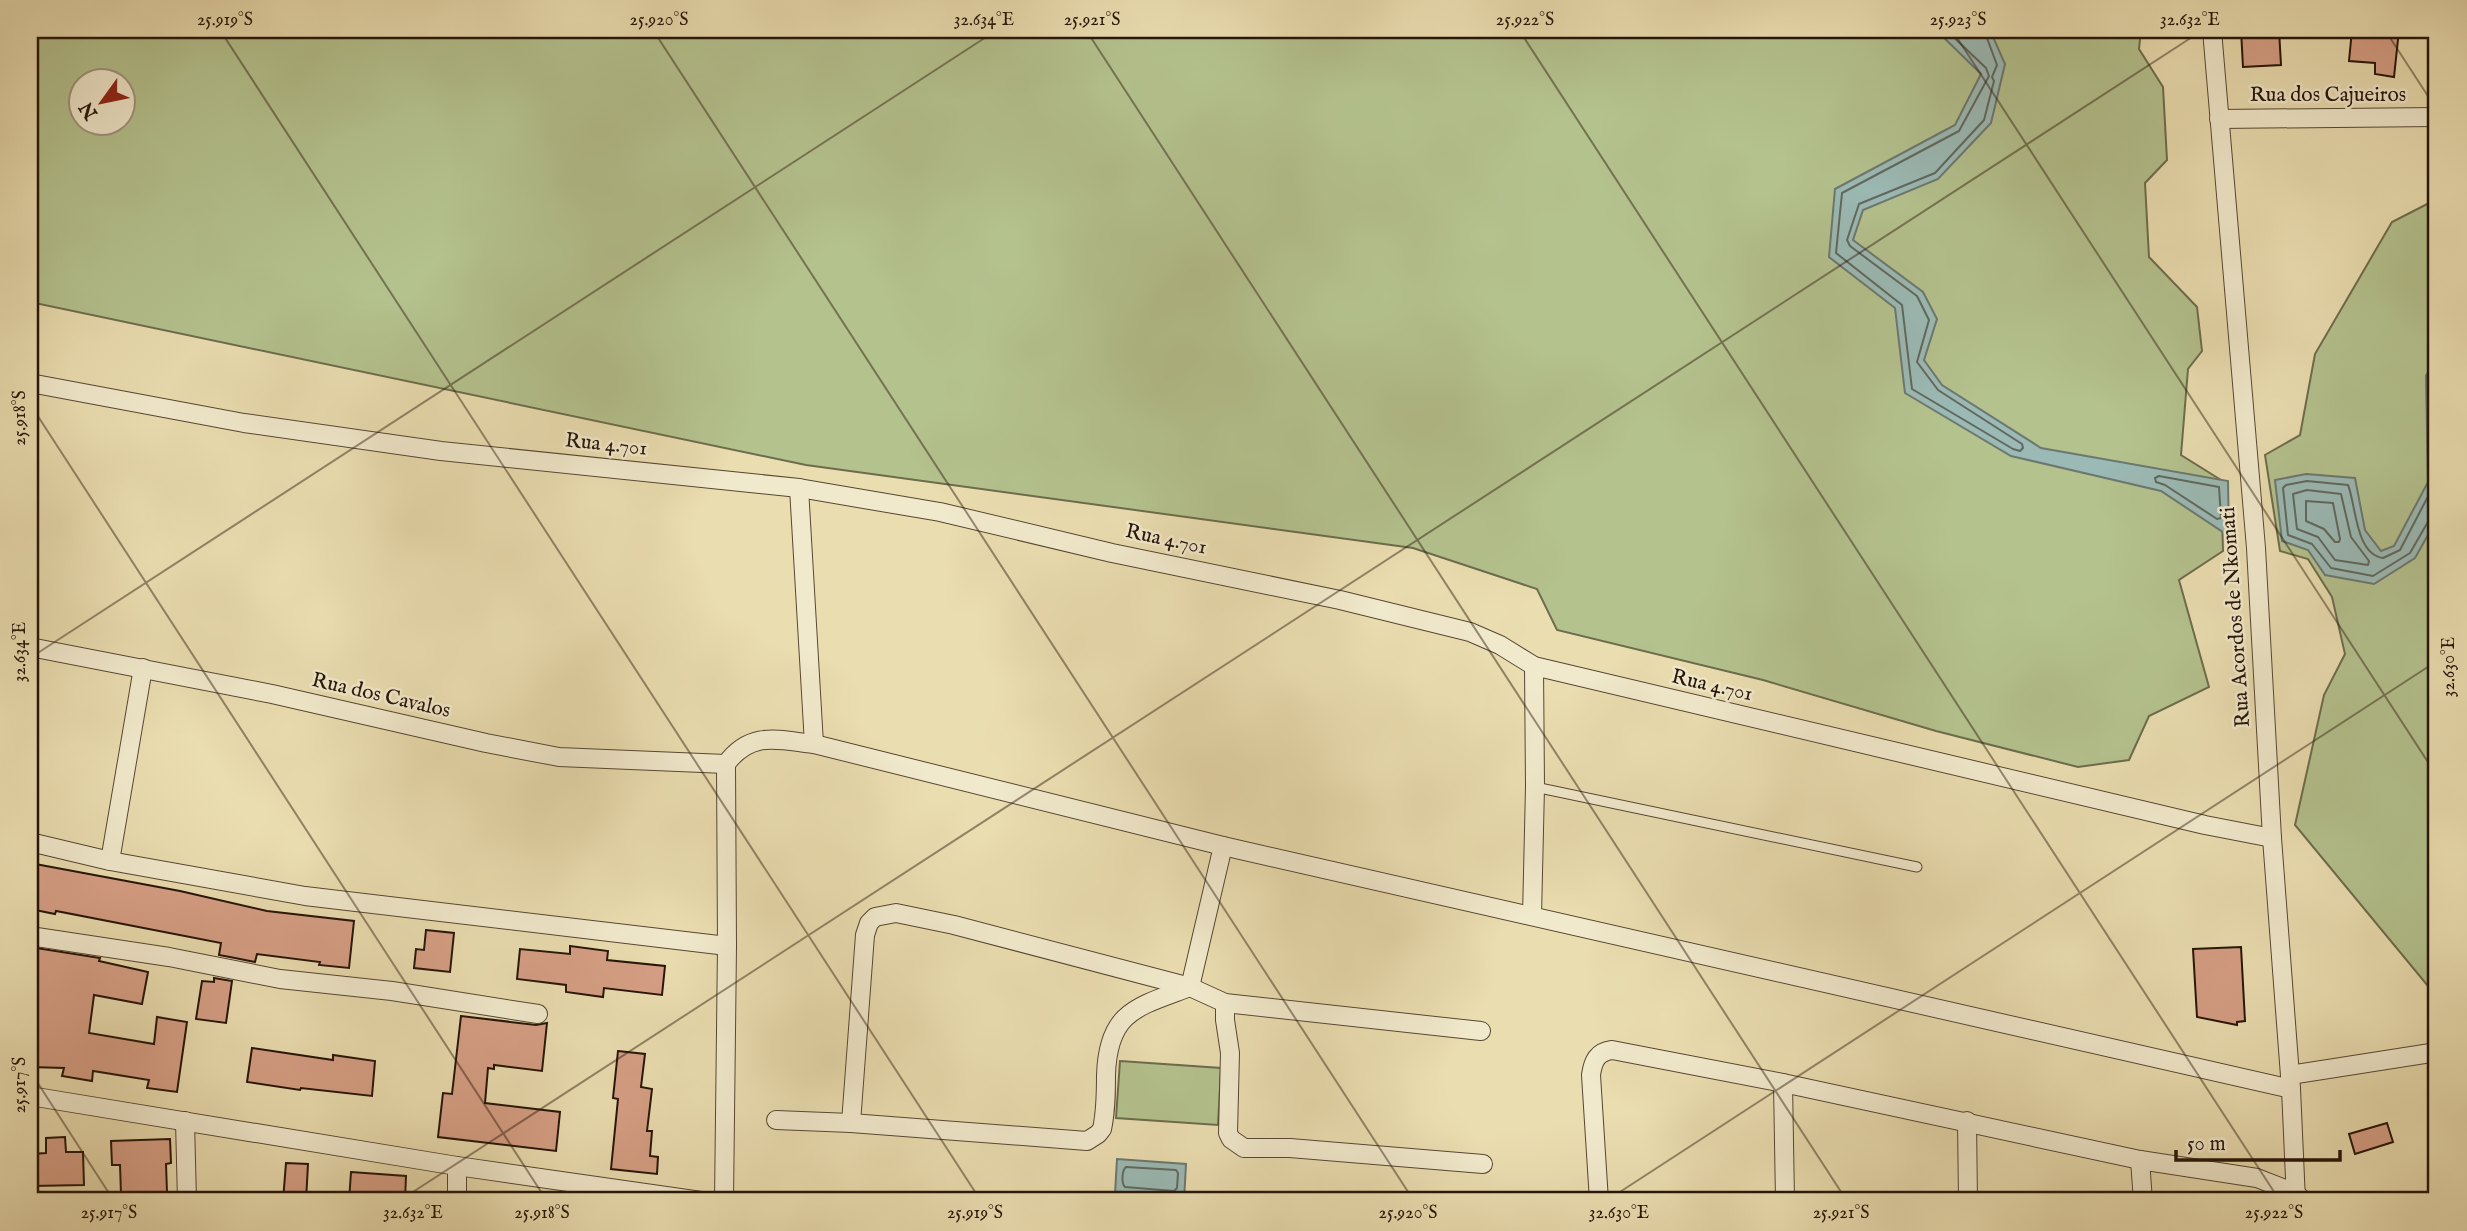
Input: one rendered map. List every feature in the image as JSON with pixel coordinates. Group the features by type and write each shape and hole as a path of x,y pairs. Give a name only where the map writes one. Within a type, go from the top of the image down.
{"street":[{"name":"Rua Acordos de Nkomati","path":"2212,30 2256,548 2272,838 2299,1198"},
{"name":"Rua dos Cajueiros","path":"2219,119 2437,117"},
{"name":"Rua 4.701","path":"30,383 244,423 428,449 799,488 940,512 1112,553 1340,600 1470,632 1500,645 1534,666 2205,825 2272,838"},
{"path":"799,488 814,744"},
{"name":"Rua dos Cavalos","path":"30,647 143,668 559,757 726,764"},
{"path":"1532,916 1534,666"},
{"path":"110,861 143,668"},
{"path":"724,1201 726,764 735,752 765,738 814,744 1223,846 1532,916 2291,1082 2437,1052"},
{"path":"30,842 110,861 305,896 727,946"},
{"path":"1190,987 1223,846"},
{"path":"851,1123 865,935 869,923 882,914 896,913 954,925 1190,987 1225,1003 1482,1031"},
{"path":"30,936 169,957 280,979 392,991 538,1014"},
{"path":"776,1120 1087,1141 1102,1129 1107,1055 1115,1027 1130,1013 1190,987"},
{"path":"1225,1003 1230,1053 1228,1133 1237,1144 1244,1148 1290,1148 1483,1164"},
{"path":"1599,1201 1591,1075 1592,1064 1597,1055 1612,1050 1967,1121 2140,1160 2257,1178 2299,1198"},
{"path":"1783,1083 1785,1201"},
{"path":"30,1096 457,1166 701,1201"},
{"path":"185,1121 187,1201"},
{"path":"1967,1121 1968,1201"},
{"path":"2140,1160 2143,1201"},
{"path":"457,1166 457,1201"}],"lane":[{"path":"1535,787 1917,867"}],"green space":[{"path":"30,30 2141,30 2139,49 2163,87 2167,160 2145,183 2149,257 2197,307 2202,351 2188,369 2181,455 2221,480 2223,551 2179,580 2209,687 2149,716 2129,760 2078,767 1936,731 1763,680 1557,630 1537,589 1413,548 806,465 30,302"},
{"path":"2437,199 2437,997 2295,825 2324,695 2345,654 2332,597 2308,559 2280,551 2265,455 2300,435 2315,354 2392,222"},
{"path":"1120,1061 1221,1068 1218,1125 1116,1118"}],"water":[{"path":"1936,30 1990,30 2005,64 1991,123 1938,179 1863,210 1853,240 1923,292 1937,319 1924,360 1942,385 2041,448 2228,481 2229,536 2161,491 2011,456 1905,393 1895,308 1829,257 1835,189 1955,125 1981,74"},
{"path":"2437,353 2437,519 2415,558 2374,584 2325,575 2308,550 2282,541 2275,480 2306,474 2355,478 2365,530 2381,551 2394,546 2428,482 2426,376"},
{"path":"1117,1159 1186,1164 1184,1201 1172,1201 1172,1197 1115,1194"}],"building":[{"path":"2241,30 2279,30 2281,65 2243,67"},
{"path":"2352,30 2399,30 2394,77 2375,74 2375,63 2349,61"},
{"path":"30,863 180,891 267,911 354,921 349,968 257,954 255,962 219,955 221,943 56,911 55,914 30,909"},
{"path":"426,930 454,933 450,972 414,968 416,949 424,950"},
{"path":"570,946 608,951 607,960 665,966 662,995 604,988 603,997 566,992 566,985 517,979 520,949 570,954"},
{"path":"30,947 100,958 99,961 148,972 142,1004 94,995 89,1033 154,1044 157,1017 187,1022 177,1092 147,1088 149,1080 93,1071 92,1081 62,1076 64,1068 30,1067"},
{"path":"2241,947 2245,1021 2237,1022 2237,1025 2197,1017 2193,949"},
{"path":"214,978 232,981 226,1023 196,1019 202,981 214,982"},
{"path":"461,1016 536,1025 547,1023 542,1071 494,1065 494,1069 488,1068 485,1103 560,1112 556,1151 438,1137 443,1093 452,1094"},
{"path":"252,1048 333,1060 333,1055 375,1061 372,1096 247,1082"},
{"path":"618,1051 645,1054 641,1087 652,1089 647,1131 652,1131 650,1156 658,1157 657,1174 611,1169 618,1099 613,1098"},
{"path":"2387,1123 2393,1142 2355,1154 2349,1134"},
{"path":"65,1137 66,1152 83,1152 84,1185 32,1186 31,1154 46,1153 46,1138"},
{"path":"170,1139 171,1163 166,1164 167,1192 121,1194 120,1165 112,1165 111,1141"},
{"path":"286,1163 308,1164 306,1201 283,1201"},
{"path":"351,1172 406,1176 405,1201 349,1201"}]}
